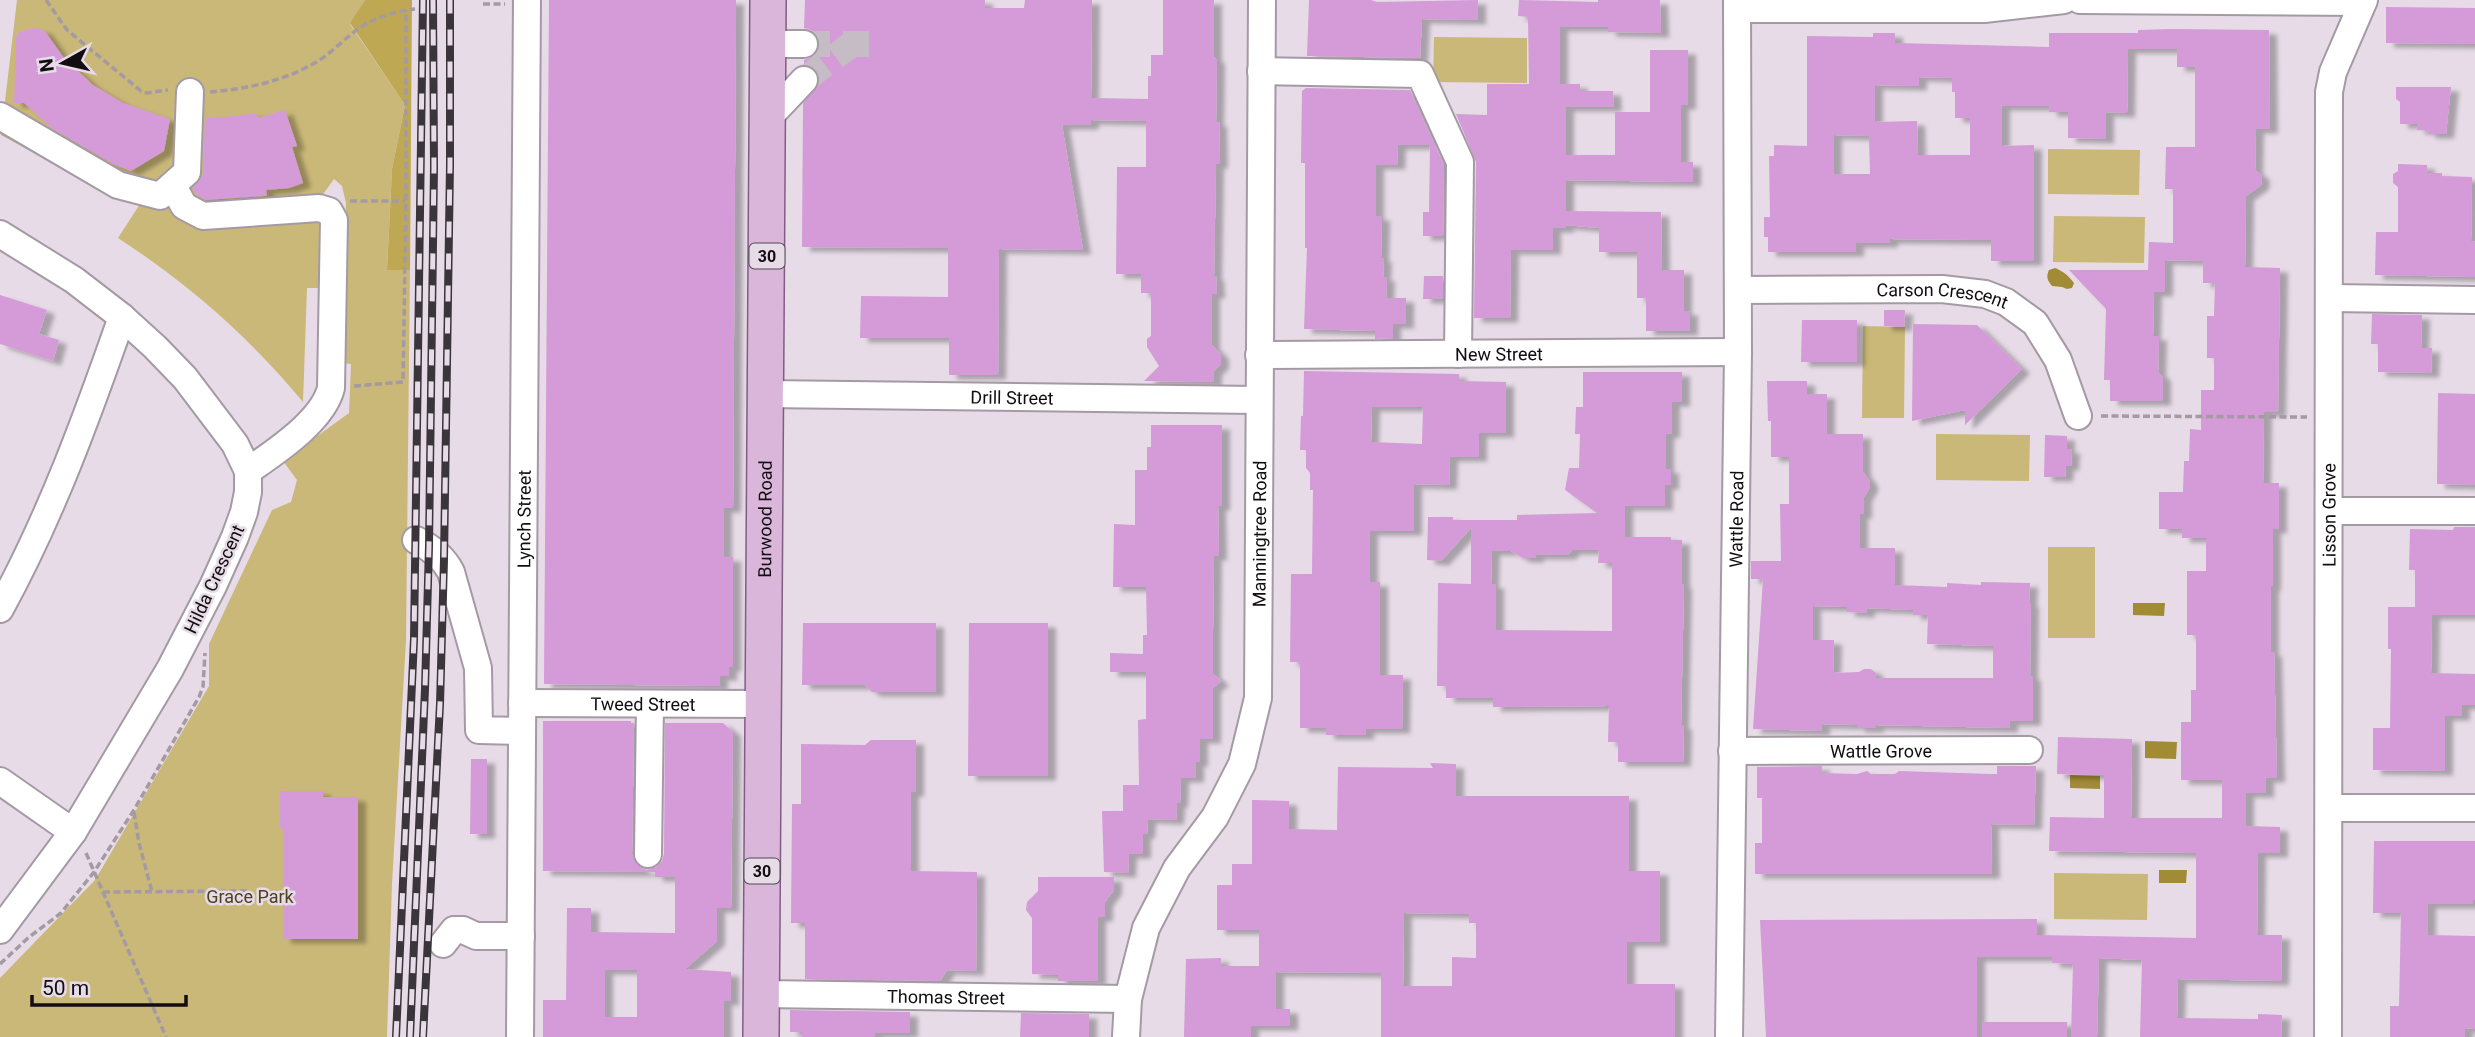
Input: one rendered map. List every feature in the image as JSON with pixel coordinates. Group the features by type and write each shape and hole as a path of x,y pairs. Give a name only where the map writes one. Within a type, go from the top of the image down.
{"main road":[{"name":"Burwood Road","path":"761,1037 768,0"}],"street":[{"name":"Lynch Street","path":"520,1037 527,0"},
{"name":"Manningtree Road","path":"1126,1037 1128,999 1146,928 1177,868 1215,817 1242,764 1258,698 1262,0"},
{"path":"1737,5 1984,9 2064,0"},
{"path":"2080,0 2363,1"},
{"name":"Lisson Grove","path":"2328,1037 2329,92 2333,72 2363,1"},
{"name":"Wattle Road","path":"1729,1037 1738,352 1737,5"},
{"path":"768,44 804,44"},
{"path":"1261,71 1420,74 1460,162 1458,354"},
{"path":"768,118 804,80"},
{"path":"0,116 118,185 160,196 187,172 190,92"},
{"path":"3,237 74,280 122,317 185,378 227,430 243,456 248,471 314,419 328,397 331,388 334,220 326,209 305,208 203,216 184,206 173,186"},
{"name":"Carson Crescent","path":"1738,290 1942,289 1985,295 2006,302 2035,323 2058,360 2078,416"},
{"path":"2330,299 2475,300"},
{"path":"0,609 25,564 53,503 122,317"},
{"name":"New Street","path":"1259,355 1738,352"},
{"name":"Drill Street","path":"765,394 1258,400"},
{"name":"Hilda Crescent","path":"0,930 73,832 164,680 213,586 244,512 248,471"},
{"path":"2329,511 2475,511"},
{"path":"416,540 429,546 444,559 451,572 478,668 479,730 522,731"},
{"name":"Tweed Street","path":"522,703 763,704"},
{"path":"648,854 650,704"},
{"name":"Wattle Grove","path":"1732,751 2029,750"},
{"path":"0,781 73,832"},
{"path":"2329,808 2475,808"},
{"path":"443,944 454,930 463,930 477,936 521,936"},
{"name":"Thomas Street","path":"762,993 1128,999"}],"path":[{"path":"46,0 67,30 141,91 234,90 283,78 312,65 373,20 415,9"},
{"path":"331,388 403,382 406,10"},
{"path":"326,209 341,201 406,201"},
{"path":"2078,416 2330,417"},
{"path":"134,810 139,843 152,892"},
{"path":"0,964 28,937 61,913 94,872 166,1037"},
{"path":"103,892 247,891"}],"green space":[{"name":"Grace Park","path":"17,0 365,0 350,24 405,105 392,169 387,269 410,270 406,640 392,884 387,1037 0,1037 0,978 95,880 209,686 209,644 272,510 291,502 297,480 283,461 349,413 351,364 339,363 346,203 342,186 334,179 306,218 316,218 325,226 326,232 319,233 322,288 307,288 303,402 261,355 217,313 169,274 118,238 140,204 80,178 1,135"},
{"path":"1434,37 1527,38 1527,83 1433,82"},
{"path":"2048,149 2140,150 2139,195 2048,194"},
{"path":"2054,216 2145,217 2144,263 2053,262"},
{"path":"1863,326 1905,327 1904,418 1862,418"},
{"path":"1936,434 2030,435 2029,481 1936,480"},
{"path":"2048,547 2095,547 2095,638 2048,638"},
{"path":"2054,873 2148,874 2147,920 2054,919"}],"shaded area":[{"path":"365,0 412,0 410,270 387,270 392,169 405,105 350,23"},
{"path":"2055,268 2072,280 2072,288 2052,286 2048,275 2049,270"},
{"path":"2133,603 2165,603 2164,616 2133,615"},
{"path":"2145,741 2177,742 2176,759 2145,758"},
{"path":"2070,775 2100,776 2100,789 2070,788"},
{"path":"2159,870 2187,870 2186,883 2159,883"}],"building":[{"path":"549,0 736,0 733,508 724,508 724,557 733,557 733,667 729,667 729,676 720,676 720,686 544,684"},
{"path":"805,0 985,0 985,8 1024,8 1025,0 1092,0 1091,98 1148,99 1151,55 1163,55 1163,0 1214,0 1216,122 1219,122 1220,164 1216,164 1214,276 1217,294 1212,294 1212,345 1221,355 1221,364 1214,371 1214,382 1144,381 1159,366 1147,347 1147,339 1151,336 1151,293 1141,293 1141,274 1116,274 1117,167 1146,167 1146,121 1091,120 1091,125 1062,125 1083,250 999,249 998,375 949,375 949,338 860,338 861,296 948,297 948,248 802,247 803,103 819,83 819,75 815,69 804,65 804,60 812,57 820,45 817,36 804,28"},
{"path":"1309,0 1478,0 1478,20 1422,19 1420,58 1307,56"},
{"path":"1519,0 1660,0 1661,33 1608,32 1608,27 1560,27 1560,84 1580,84 1580,91 1613,91 1614,107 1566,107 1566,155 1615,155 1615,112 1650,112 1650,50 1688,50 1688,105 1681,105 1681,162 1693,162 1693,182 1566,180 1566,211 1661,212 1662,270 1684,270 1684,311 1690,311 1690,331 1646,331 1646,298 1637,298 1637,252 1599,252 1599,228 1566,225 1566,228 1553,228 1553,250 1511,250 1510,318 1474,318 1476,162 1456,114 1487,115 1487,84 1529,84 1528,17 1518,16"},
{"path":"2386,7 2475,8 2475,44 2386,43"},
{"path":"33,28 44,30 64,58 93,85 123,103 170,119 164,151 131,171 113,164 53,129 24,103 14,103 16,37 19,32"},
{"path":"2138,30 2269,30 2270,129 2256,129 2255,170 2262,176 2261,185 2246,196 2245,267 2280,268 2278,412 2264,412 2263,483 2279,483 2279,529 2273,529 2271,586 2277,778 2266,778 2266,793 2246,793 2246,826 2280,827 2280,853 2258,853 2257,935 2282,935 2281,981 2178,979 2177,1018 2258,1019 2258,1014 2282,1015 2281,1037 2140,1037 2142,960 2099,958 2097,1037 2071,1037 2073,964 2052,963 2052,957 1977,957 1977,1037 1766,1037 1760,920 2037,919 2037,935 2196,938 2196,853 2049,851 2050,817 2104,818 2104,775 2057,774 2058,737 2132,739 2131,818 2222,818 2222,780 2181,780 2181,722 2191,722 2191,690 2196,690 2196,635 2187,635 2187,571 2206,571 2206,538 2182,538 2182,529 2159,529 2159,492 2183,492 2184,461 2189,461 2190,429 2201,430 2201,390 2214,390 2214,358 2207,358 2207,316 2214,316 2215,283 2203,283 2203,261 2165,260 2165,292 2154,292 2153,336 2159,336 2158,372 2163,377 2163,401 2110,401 2110,380 2104,380 2106,309 2069,270 2148,270 2149,242 2173,243 2173,189 2165,189 2166,147 2195,147 2195,67 2177,67 2177,49 2128,49 2127,113 2106,112 2106,139 2068,138 2068,112 2049,112 2049,106 2002,106 2002,146 2034,145 2034,261 1991,261 1991,240 1890,239 1890,243 1856,243 1856,252 1768,252 1768,237 1764,237 1764,217 1770,217 1769,156 1774,156 1774,145 1807,146 1807,36 1873,37 1873,33 1895,33 1895,43 2049,47 2049,33 2138,33","holes":["1919,77 1952,78 1955,118 1970,118 1970,155 1918,155 1917,121 1875,122 1875,85 1919,86","1834,135 1869,136 1870,174 1834,174"]},
{"path":"2396,87 2451,87 2446,134 2428,134 2427,130 2417,130 2417,124 2400,124 2400,102 2396,99"},
{"path":"1306,88 1410,90 1444,165 1443,236 1423,236 1423,212 1429,212 1430,145 1398,145 1397,165 1376,165 1376,216 1382,216 1381,258 1384,258 1383,277 1387,277 1386,298 1406,298 1406,324 1393,324 1393,338 1375,339 1375,331 1304,329 1307,248 1305,163 1301,163 1302,91"},
{"path":"285,110 297,146 292,147 303,183 289,188 266,190 267,196 206,200 196,194 192,188 203,173 205,117 256,113 258,118"},
{"path":"2398,164 2427,165 2427,173 2442,173 2442,176 2472,177 2471,241 2475,242 2475,277 2375,275 2376,232 2398,232 2398,187 2393,183 2393,174 2398,171"},
{"path":"1424,276 1443,276 1443,299 1423,299"},
{"path":"0,295 47,310 39,334 59,340 53,361 0,344"},
{"path":"1884,310 1905,310 1904,327 1884,326"},
{"path":"2372,314 2422,315 2421,348 2432,348 2431,373 2378,372 2378,344 2371,344"},
{"path":"1802,320 1857,320 1857,362 1801,362"},
{"path":"1913,324 1977,325 2022,369 1965,425 1965,410 1912,421"},
{"path":"1304,371 1459,374 1459,381 1506,382 1506,433 1479,433 1479,457 1450,457 1449,485 1414,484 1414,531 1370,531 1370,582 1380,582 1380,675 1403,675 1402,729 1366,729 1366,735 1326,735 1326,728 1300,728 1300,662 1290,662 1291,574 1312,574 1313,490 1310,490 1310,473 1306,468 1306,450 1300,450","holes":["1372,407 1423,407 1422,444 1371,442"]},
{"path":"1583,372 1682,372 1682,402 1672,402 1672,433 1666,434 1666,469 1671,469 1671,485 1665,485 1665,506 1625,506 1625,537 1671,537 1671,540 1682,540 1683,762 1618,762 1618,742 1608,742 1609,706 1493,707 1493,698 1446,698 1446,686 1437,686 1438,583 1471,584 1471,528 1441,561 1427,560 1428,517 1453,517 1453,520 1517,520 1517,515 1597,513 1565,490 1569,468 1579,468 1580,434 1575,434 1576,407 1583,407","holes":["1572,550 1599,550 1598,563 1612,563 1612,631 1496,630 1496,584 1491,584 1492,551 1511,551 1523,558 1536,558 1536,555 1568,555"]},
{"path":"1767,381 1807,381 1807,394 1827,394 1827,434 1863,434 1863,472 1870,482 1870,487 1864,497 1864,514 1860,514 1860,548 1895,548 1895,585 1947,587 1947,583 2030,583 2033,721 2010,721 2010,728 1876,725 1876,728 1857,728 1857,725 1822,724 1822,731 1753,729 1763,579 1751,579 1751,561 1781,561 1780,504 1789,504 1789,457 1771,457 1771,421 1768,421","holes":["1813,606 1847,607 1847,612 1867,613 1867,608 1913,610 1913,615 1928,615 1927,644 1993,646 1993,678 1876,678 1876,673 1871,669 1833,673 1834,640 1813,640"]},
{"path":"2438,393 2475,394 2475,485 2437,484"},
{"path":"1151,425 1222,425 1222,506 1218,506 1219,556 1214,556 1213,629 1213,674 1221,681 1213,688 1213,739 1200,739 1200,762 1196,762 1196,778 1181,778 1176,820 1148,819 1147,834 1143,834 1143,854 1129,854 1128,873 1104,872 1102,811 1123,811 1123,785 1139,785 1138,720 1146,719 1146,672 1110,672 1110,653 1143,654 1143,635 1147,635 1146,587 1113,587 1114,524 1135,525 1135,470 1147,470"},
{"path":"2045,435 2067,436 2067,449 2072,449 2071,466 2066,466 2065,477 2044,477"},
{"path":"2454,527 2475,527 2475,615 2432,615 2431,673 2475,674 2475,705 2462,705 2462,716 2445,716 2445,771 2373,770 2373,728 2390,728 2391,649 2388,649 2388,607 2415,607 2415,570 2409,570 2410,529 2453,530"},
{"path":"803,623 936,623 936,692 872,692 865,685 802,685"},
{"path":"969,623 1048,623 1048,776 968,776"},
{"path":"543,721 634,723 632,854 635,862 647,870 656,867 664,854 665,723 723,723 733,732 731,908 717,908 717,941 685,969 731,972 731,1001 724,1001 724,1037 543,1037 543,1000 566,1000 567,908 591,908 591,932 675,933 675,877 655,877 655,872 543,871","holes":["605,970 637,970 637,1017 605,1017"]},
{"path":"871,740 916,740 916,792 911,792 911,871 977,872 976,971 947,970 940,981 805,979 805,923 791,923 792,804 801,804 801,744 865,745"},
{"path":"471,759 487,759 487,834 470,834"},
{"path":"1430,763 1456,764 1456,796 1629,796 1629,871 1660,871 1660,942 1627,942 1627,984 1675,984 1675,1037 1381,1037 1381,973 1276,972 1276,1009 1290,1009 1290,1026 1251,1026 1251,1037 1184,1037 1186,959 1221,958 1221,966 1259,966 1259,930 1217,930 1217,885 1232,885 1232,864 1252,864 1252,800 1289,801 1289,829 1337,830 1338,767 1433,768","holes":["1404,913 1469,914 1469,923 1476,923 1476,958 1452,957 1452,986 1403,986"]},
{"path":"1822,766 1822,773 1857,774 1867,771 1871,774 1895,774 1899,771 1997,774 1997,766 2036,766 2034,825 1991,824 1992,874 1755,874 1755,843 1762,843 1762,798 1757,798 1757,767"},
{"path":"280,791 323,791 323,797 358,797 358,939 283,939 283,829 280,829"},
{"path":"2374,841 2475,841 2473,904 2428,904 2428,935 2475,936 2475,1029 2465,1028 2465,1037 2390,1037 2390,1006 2399,1006 2401,913 2373,913"},
{"path":"1038,877 1114,877 1114,890 1105,902 1105,917 1098,917 1098,981 1058,981 1058,975 1032,974 1032,918 1026,910 1027,902 1038,891"},
{"path":"790,1010 910,1012 910,1033 875,1033 875,1037 802,1037 802,1032 790,1032"},
{"path":"1021,1013 1089,1014 1089,1037 1020,1037"},
{"path":"1982,1022 2067,1022 2067,1037 1982,1037"}],"tunnel":[{"path":"804,44 881,44"},
{"path":"804,80 852,44"}],"railway":[{"path":"396,1037 414,639 423,0"},
{"path":"410,1037 429,546 434,167 433,0"},
{"path":"423,1037 440,704 444,559 450,0"}]}
